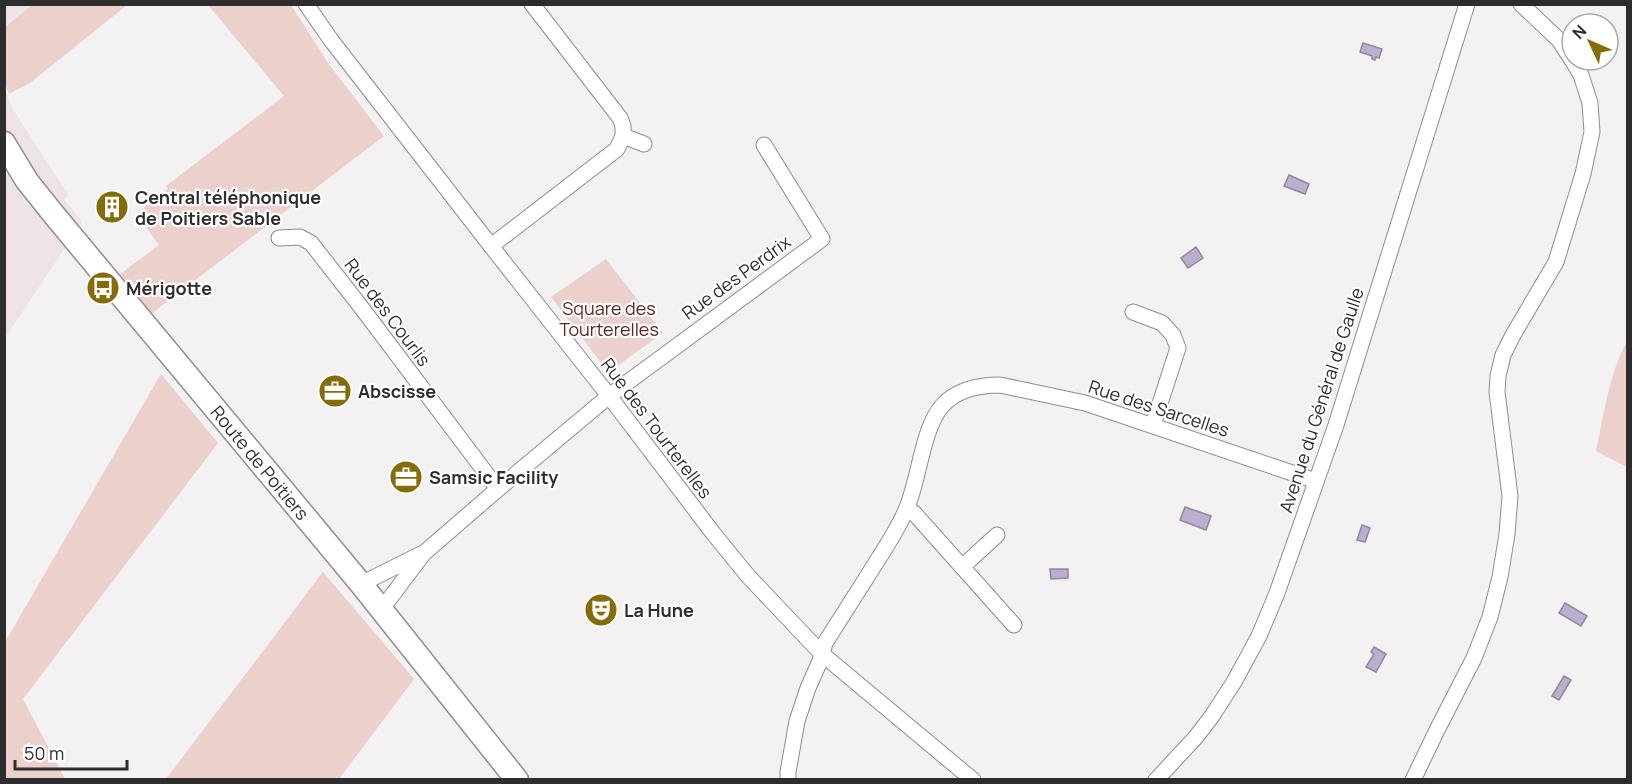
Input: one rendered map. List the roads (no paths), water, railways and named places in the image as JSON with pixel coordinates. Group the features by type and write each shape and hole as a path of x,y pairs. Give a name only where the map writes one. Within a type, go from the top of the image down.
{"street":[{"name":"Rue des Tourterelles","path":"306,4 331,40 748,576 822,654 973,780"},
{"path":"491,246 617,149 623,136 620,118 532,4"},
{"name":"Avenue du Général de Gaulle","path":"1156,780 1196,737 1234,682 1254,645 1277,593 1336,425 1467,4"},
{"path":"1521,4 1560,42"},
{"path":"1413,780 1474,658 1490,617 1500,576 1510,496 1497,392 1498,376 1503,355 1513,335 1556,262 1583,174 1592,132 1590,103 1579,72"},
{"path":"623,136 644,144"},
{"name":"Route de Poitiers","path":"4,143 27,181 361,584 517,780"},
{"name":"Rue des Perdrix","path":"381,610 424,553 498,489 609,396 822,239 764,145"},
{"path":"4,159 27,181"},
{"name":"Rue des Courlis","path":"279,238 300,237 311,243 498,489"},
{"path":"1133,312 1162,322 1173,335 1178,348 1153,425"},
{"name":"Rue des Sarcelles","path":"907,509 932,423 942,406 963,391 987,385 1000,385 1085,402 1316,481"},
{"path":"788,780 797,721 825,643 892,538 907,509 914,513 1014,625"},
{"path":"962,567 997,535"},
{"name":"Rue des Perdrix","path":"361,584 424,553"}],"place":[{"name":"Central téléphonique de Poitiers Sable","path":"112,207"},
{"name":"Mérigotte","path":"103,288"},
{"name":"Abscisse","path":"335,391"},
{"name":"Samsic Facility","path":"406,477"},
{"name":"La Hune","path":"601,610"}],"park label":[{"name":"Square des Tourterelles","path":"609,318"}]}
